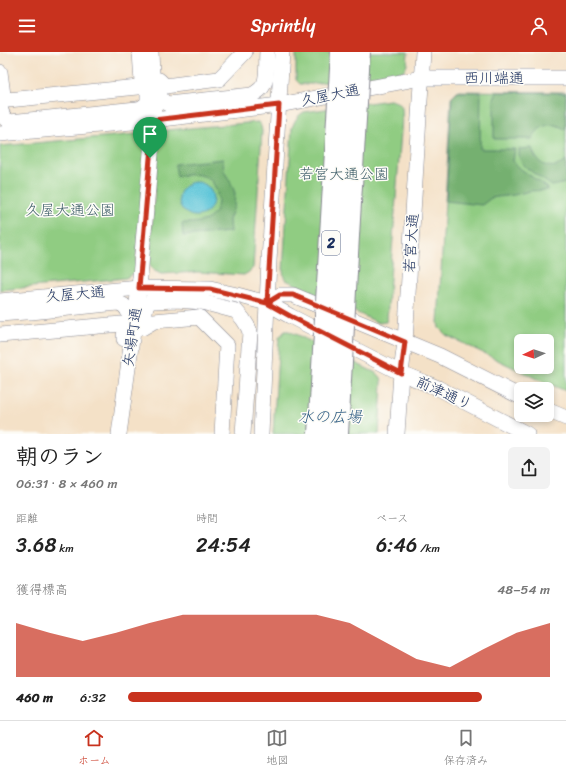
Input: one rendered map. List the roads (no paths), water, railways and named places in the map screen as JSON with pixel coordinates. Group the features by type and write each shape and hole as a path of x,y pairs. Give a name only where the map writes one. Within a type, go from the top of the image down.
{"highway":[{"name":"2","path":"318,434 342,52"},
{"name":"2","path":"337,434 359,52"}],"street":[{"path":"0,72 3,95 8,100 138,87 142,82 140,52"},
{"path":"0,106 3,118 10,122 141,108 145,106 148,101 145,52"},
{"name":"矢場町通","path":"118,434 139,288 154,120 151,52"},
{"path":"245,52 218,79 164,86 159,80 160,98 168,104 252,95 264,84 266,77 267,52"},
{"path":"261,434 282,52"},
{"name":"若宮大通","path":"397,434 401,373 405,342 423,52"},
{"name":"久屋大通","path":"0,134 154,120 279,105 421,78"},
{"name":"西川端通","path":"421,78 566,78"},
{"name":"久屋大通","path":"0,301 139,288 210,289 267,303"},
{"name":"前津通り","path":"514,393 449,360 293,295 280,295 267,303 401,373 438,388 527,434"},
{"path":"222,434 227,345 199,317 154,321 142,328 146,306 152,300 202,302 236,311 245,322 250,332 243,434"},
{"path":"0,314 117,303 120,303 126,308 131,319 114,434"},
{"path":"0,335 121,324 125,328 110,434"},
{"path":"554,413 566,418"}],"water":[{"path":"193,182 199,182 203,183 210,189 213,199 212,206 206,213 199,216 193,216 189,215 182,209 179,202 179,196 180,192 186,185"}],"park label":[{"name":"若宮大通公園","path":"344,174"},
{"name":"久屋大通公園","path":"70,210"}],"water label":[{"name":"水の広場","path":"330,416"}]}
